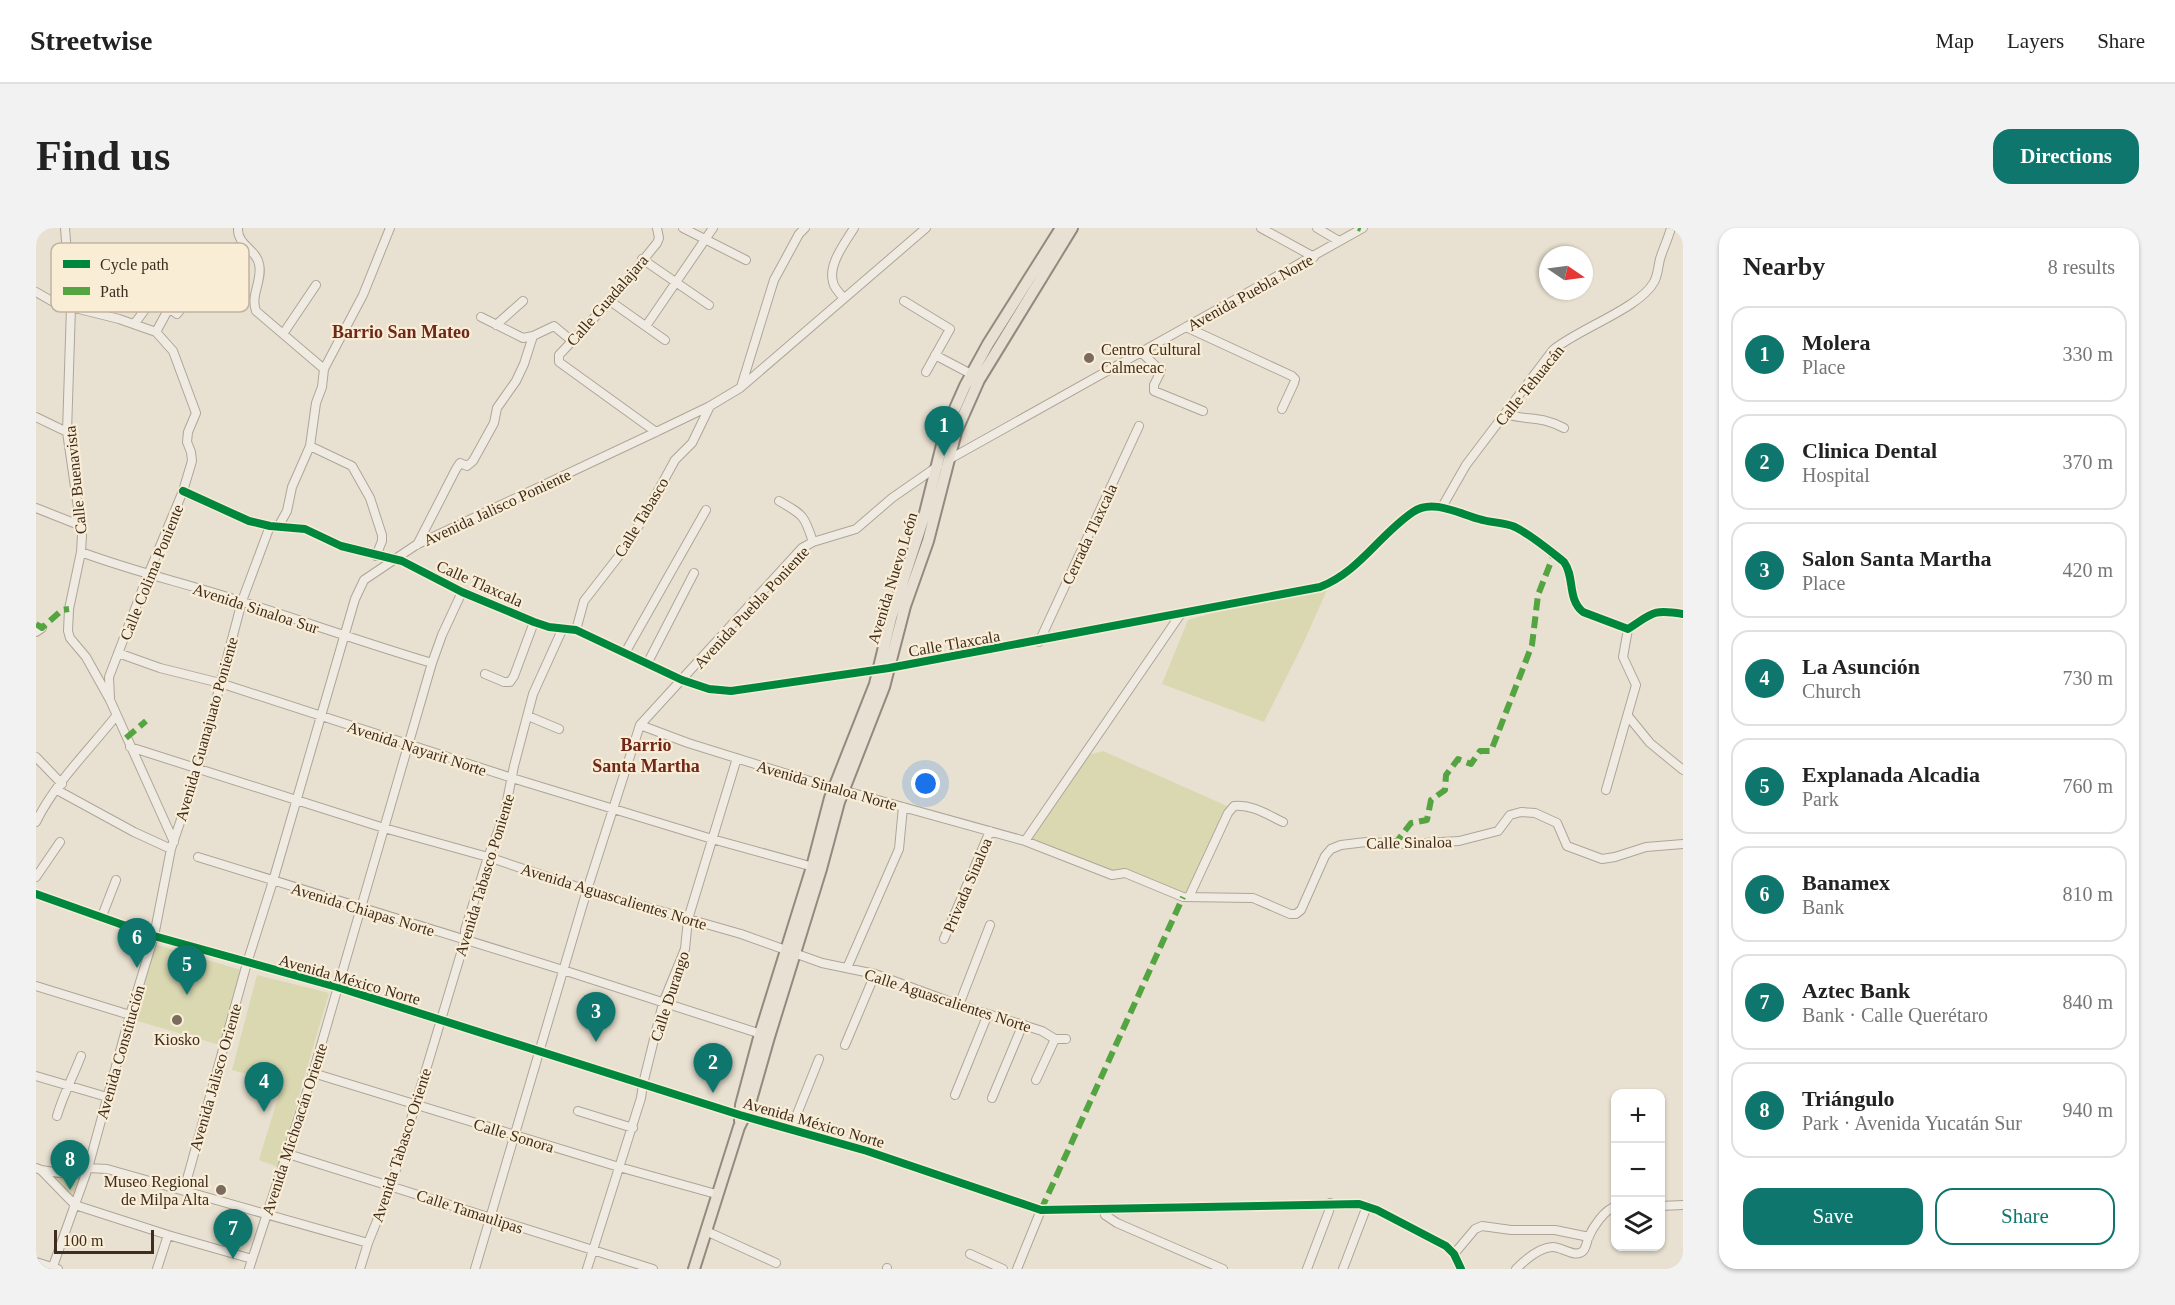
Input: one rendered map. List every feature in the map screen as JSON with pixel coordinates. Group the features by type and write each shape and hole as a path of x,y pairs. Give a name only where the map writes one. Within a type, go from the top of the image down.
{"main road":[{"name":"Avenida Nuevo León","path":"694,1269 742,1115 749,1107 764,1035 817,868 838,789 884,687 891,618 924,517 946,429 971,374 1061,228"},
{"name":"Avenida Nuevo León","path":"885,668 928,541 956,432 979,380 1072,228"}],"street":[{"name":"Calle Buenavista","path":"65,228 66,243"},
{"path":"238,228 238,236 243,243"},
{"name":"Calle Guadalajara","path":"656,432 560,362 559,356 610,301 657,243 659,238 657,228"},
{"path":"683,228 746,260"},
{"path":"646,326 713,228"},
{"path":"740,388 774,280 799,234 805,228"},
{"path":"844,298 833,285 832,275 834,264 854,228"},
{"name":"Avenida Jalisco Poniente","path":"247,963 355,599 364,580 417,545 710,406 740,388 926,228"},
{"path":"1260,228 1314,257"},
{"path":"1317,228 1339,241"},
{"name":"Avenida Puebla Norte","path":"948,460 1363,228"},
{"name":"Calle Tehuacán","path":"1442,507 1466,465 1559,345 1620,310 1651,286 1671,228"},
{"name":"Avenida Guanajuato Poniente","path":"154,936 173,845 198,769 242,601 274,526 286,511 292,487 310,446 324,369 363,295 390,229"},
{"path":"249,249 257,257 260,270 253,303 256,311 324,369"},
{"path":"642,259 709,305"},
{"path":"283,334 316,285"},
{"name":"Calle Colima Poniente","path":"36,292 51,302"},
{"path":"496,325 523,301"},
{"path":"610,301 666,340"},
{"path":"904,301 950,329 926,372"},
{"name":"Calle Buenavista","path":"71,312 67,432 82,535 81,552 69,609 68,631 70,638 86,657 110,700 173,845"},
{"name":"Calle Colima Poniente","path":"91,312 135,323 156,332 173,351 196,413 188,432 187,442 192,461 183,491 109,677 110,700"},
{"path":"135,323 143,312"},
{"path":"156,332 167,312"},
{"path":"481,317 523,338 554,326 572,341"},
{"path":"1186,327 1292,376 1294,383 1282,409"},
{"path":"417,545 456,469 460,463 470,465 489,433 497,408 516,381 524,364 533,336"},
{"path":"1142,352 1161,371 1154,385 1154,391 1203,411"},
{"path":"935,355 971,374"},
{"name":"Calle Tabasco","path":"576,630 584,601 622,552 675,460 692,443 710,406"},
{"path":"1505,414 1550,421 1564,429"},
{"path":"36,417 67,432"},
{"name":"Cerrada Tlaxcala","path":"1039,642 1139,426"},
{"path":"310,446 352,466 370,498 382,535 376,556"},
{"name":"Avenida Puebla Poniente","path":"475,1269 587,890 640,725 802,548 813,542 856,529 892,498 948,460"},
{"name":"Calle Tlaxcala","path":"183,491 249,521 305,529 341,546 407,563 462,592 534,622 562,630 576,630 682,680 709,689 731,691 1039,642 1320,587 1347,574 1414,510 1442,507"},
{"path":"779,501 806,519 813,542"},
{"path":"1442,507 1479,520 1508,525 1524,533 1568,567 1576,607 1582,612 1628,629"},
{"path":"36,508 79,525"},
{"path":"625,653 706,510"},
{"name":"Avenida Sinaloa Sur","path":"81,552 148,575 242,601 345,637 432,663"},
{"path":"647,664 694,573"},
{"name":"Avenida Michoacán Oriente","path":"249,1269 313,1072 410,746 432,663 462,592"},
{"path":"1606,790 1636,685 1623,657 1628,629 1655,612 1683,614"},
{"path":"1025,842 1180,615"},
{"path":"485,674 504,682 510,682 534,622"},
{"name":"Avenida Tabasco Poniente","path":"440,1020 465,940 465,930 488,857 504,816 540,675 562,630"},
{"name":"Avenida Nayarit Norte","path":"118,653 160,668 220,683 512,778 712,839 817,868"},
{"path":"36,822 43,808 116,716"},
{"path":"528,716 559,729"},
{"path":"1628,716 1650,743 1683,770"},
{"name":"Avenida Sinaloa Norte","path":"640,725 736,758 838,789 1025,842 1107,874 1125,873 1186,897"},
{"name":"Avenida Aguascalientes Norte","path":"130,747 384,828 488,857 587,890 741,934 790,952"},
{"path":"36,757 59,787 134,832 173,845"},
{"name":"Calle Durango","path":"587,1269 633,1128 663,1003 685,949 688,919 736,758"},
{"path":"1186,897 1228,813 1234,806 1242,805 1253,808 1283,822"},
{"path":"847,968 899,849 903,807"},
{"name":"Calle Sinaloa","path":"1186,897 1253,898 1290,914 1296,914 1301,910 1325,856 1331,849 1341,845 1366,842 1401,844 1459,842 1498,831 1515,812 1535,813 1550,819 1562,829 1567,846 1602,859 1646,847 1683,844"},
{"name":"Privada Sinaloa","path":"944,939 990,831"},
{"path":"36,877 60,842"},
{"name":"Avenida Chiapas Norte","path":"198,857 764,1035"},
{"path":"102,916 116,880"},
{"name":"Avenida México Norte","path":"36,894 154,936 337,987 742,1115 867,1151 1041,1210 1330,1203 1367,1206 1446,1246 1454,1254"},
{"path":"959,1005 990,925"},
{"name":"Avenida Constitución","path":"54,1268 88,1168 154,936"},
{"name":"Calle Aguascalientes Norte","path":"790,952 875,974 959,1005 1023,1024 1055,1039 1066,1039"},
{"name":"Avenida Jalisco Oriente","path":"184,1190 247,963"},
{"path":"845,1045 875,974"},
{"path":"36,986 130,1015"},
{"path":"955,1095 988,1014"},
{"name":"Avenida Tabasco Oriente","path":"361,1269 368,1242 391,1186 440,1020"},
{"path":"992,1098 1023,1024"},
{"path":"1036,1080 1055,1039"},
{"path":"57,1116 63,1095 70,1086 81,1056"},
{"path":"791,1129 819,1059"},
{"name":"Calle Sonora","path":"313,1072 416,1106 716,1194"},
{"path":"36,1076 107,1097"},
{"path":"578,1111 633,1128"},
{"name":"Calle Tamaulipas","path":"288,1154 653,1269"},
{"path":"39,1169 74,1175 88,1168 107,1169 368,1242"},
{"path":"39,1169 75,1205 252,1259"},
{"path":"1307,1269 1330,1203"},
{"path":"1665,1206 1683,1205"},
{"path":"1343,1269 1367,1206"},
{"path":"1516,1269 1521,1263 1549,1247 1557,1247 1575,1254 1581,1253 1603,1216 1611,1208"},
{"path":"1103,1209 1106,1215 1117,1223 1224,1269"},
{"path":"1017,1269 1041,1210"},
{"path":"1461,1269 1454,1254 1476,1228 1482,1226 1511,1230 1555,1230 1589,1237"},
{"path":"706,1231 776,1263"},
{"path":"157,1269 168,1235"},
{"path":"970,1254 1003,1269"},
{"path":"36,1262 54,1268"}],"shaded area":[{"path":"1327,590 1264,722 1162,684 1188,620"},
{"path":"1103,751 1227,806 1186,895 1117,874 1030,840 1088,755"},
{"path":"154,944 241,970 220,1045 134,1020"},
{"path":"257,975 329,993 278,1167 259,1160 282,1084 232,1070"},
{"path":"52,1175 74,1180 81,1175 72,1200"}],"marked path":[{"path":"1394,845 1411,823 1427,820 1431,800 1445,790 1446,775 1458,759 1471,764 1480,751 1491,751 1532,645 1538,595 1554,554"},
{"path":"36,624 42,628 62,610 69,609"},
{"path":"126,738 146,721"},
{"path":"1041,1210 1183,897"}],"cycle path":[{"path":"183,491 249,521 270,526 305,529 341,546 402,561 462,592 534,622 549,627 576,630 682,680 709,689 731,691 889,668 1320,587 1358,563 1413,512 1429,506 1446,508 1484,520 1511,525 1534,539 1564,562 1575,601 1583,612 1628,629 1659,612 1683,614"},
{"path":"36,894 154,936 337,987 740,1115 867,1151 1041,1210 1359,1204 1377,1210 1446,1246 1454,1254 1461,1269"}],"place":[{"name":"Centro Cultural Calmecac","path":"1089,358"},
{"name":"Molera","path":"944,456"},
{"name":"Banamex","path":"137,968"},
{"name":"Explanada Alcadia","path":"187,995"},
{"name":"Kiosko","path":"177,1020"},
{"name":"Salon Santa Martha","path":"596,1042"},
{"name":"Clinica Dental","path":"713,1093"},
{"name":"La Asunción","path":"264,1112"},
{"name":"Triángulo","path":"70,1190"},
{"name":"Museo Regional de Milpa Alta","path":"221,1190"},
{"name":"Aztec Bank","path":"233,1259"}],"district":[{"name":"Barrio San Mateo","path":"401,332"},
{"name":"Barrio Santa Martha","path":"646,755"}]}
